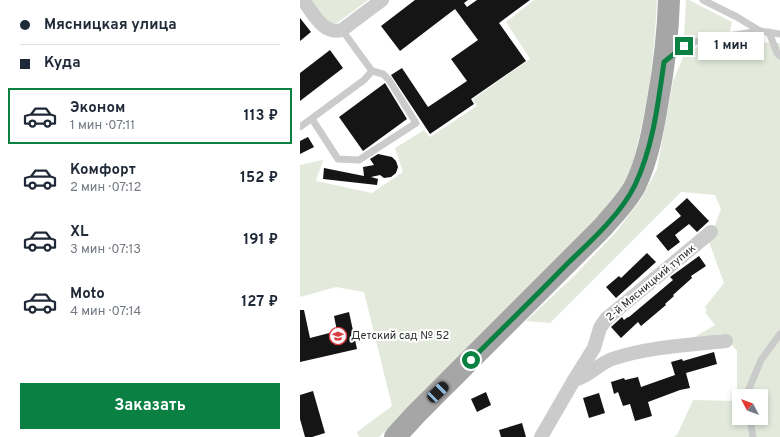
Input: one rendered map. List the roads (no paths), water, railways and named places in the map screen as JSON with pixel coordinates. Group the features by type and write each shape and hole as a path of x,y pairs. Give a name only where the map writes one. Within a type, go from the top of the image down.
{"main road":[{"path":"395,437 416,414 579,253 623,205 634,187 646,158 652,137 664,62 669,0"}],"street":[{"path":"303,0 321,24 331,31 339,31 382,0"},
{"name":"2-й Мясницкий тупик","path":"542,437 594,348 600,328 606,319 711,232"},
{"path":"574,380 582,378 611,360 663,347 726,341"}],"lane":[{"path":"703,0 738,17 760,31"},
{"path":"312,119 338,159 359,160 416,123 389,80 383,74 372,71 339,31"},
{"path":"664,62 684,46 697,41 760,31 780,34"},
{"path":"769,32 777,53 780,56"},
{"path":"300,127 364,80 372,71"},
{"path":"749,389 761,360 780,334"},
{"path":"751,425 753,437"}],"place":[{"name":"Детский сад № 52","path":"338,336"}]}
